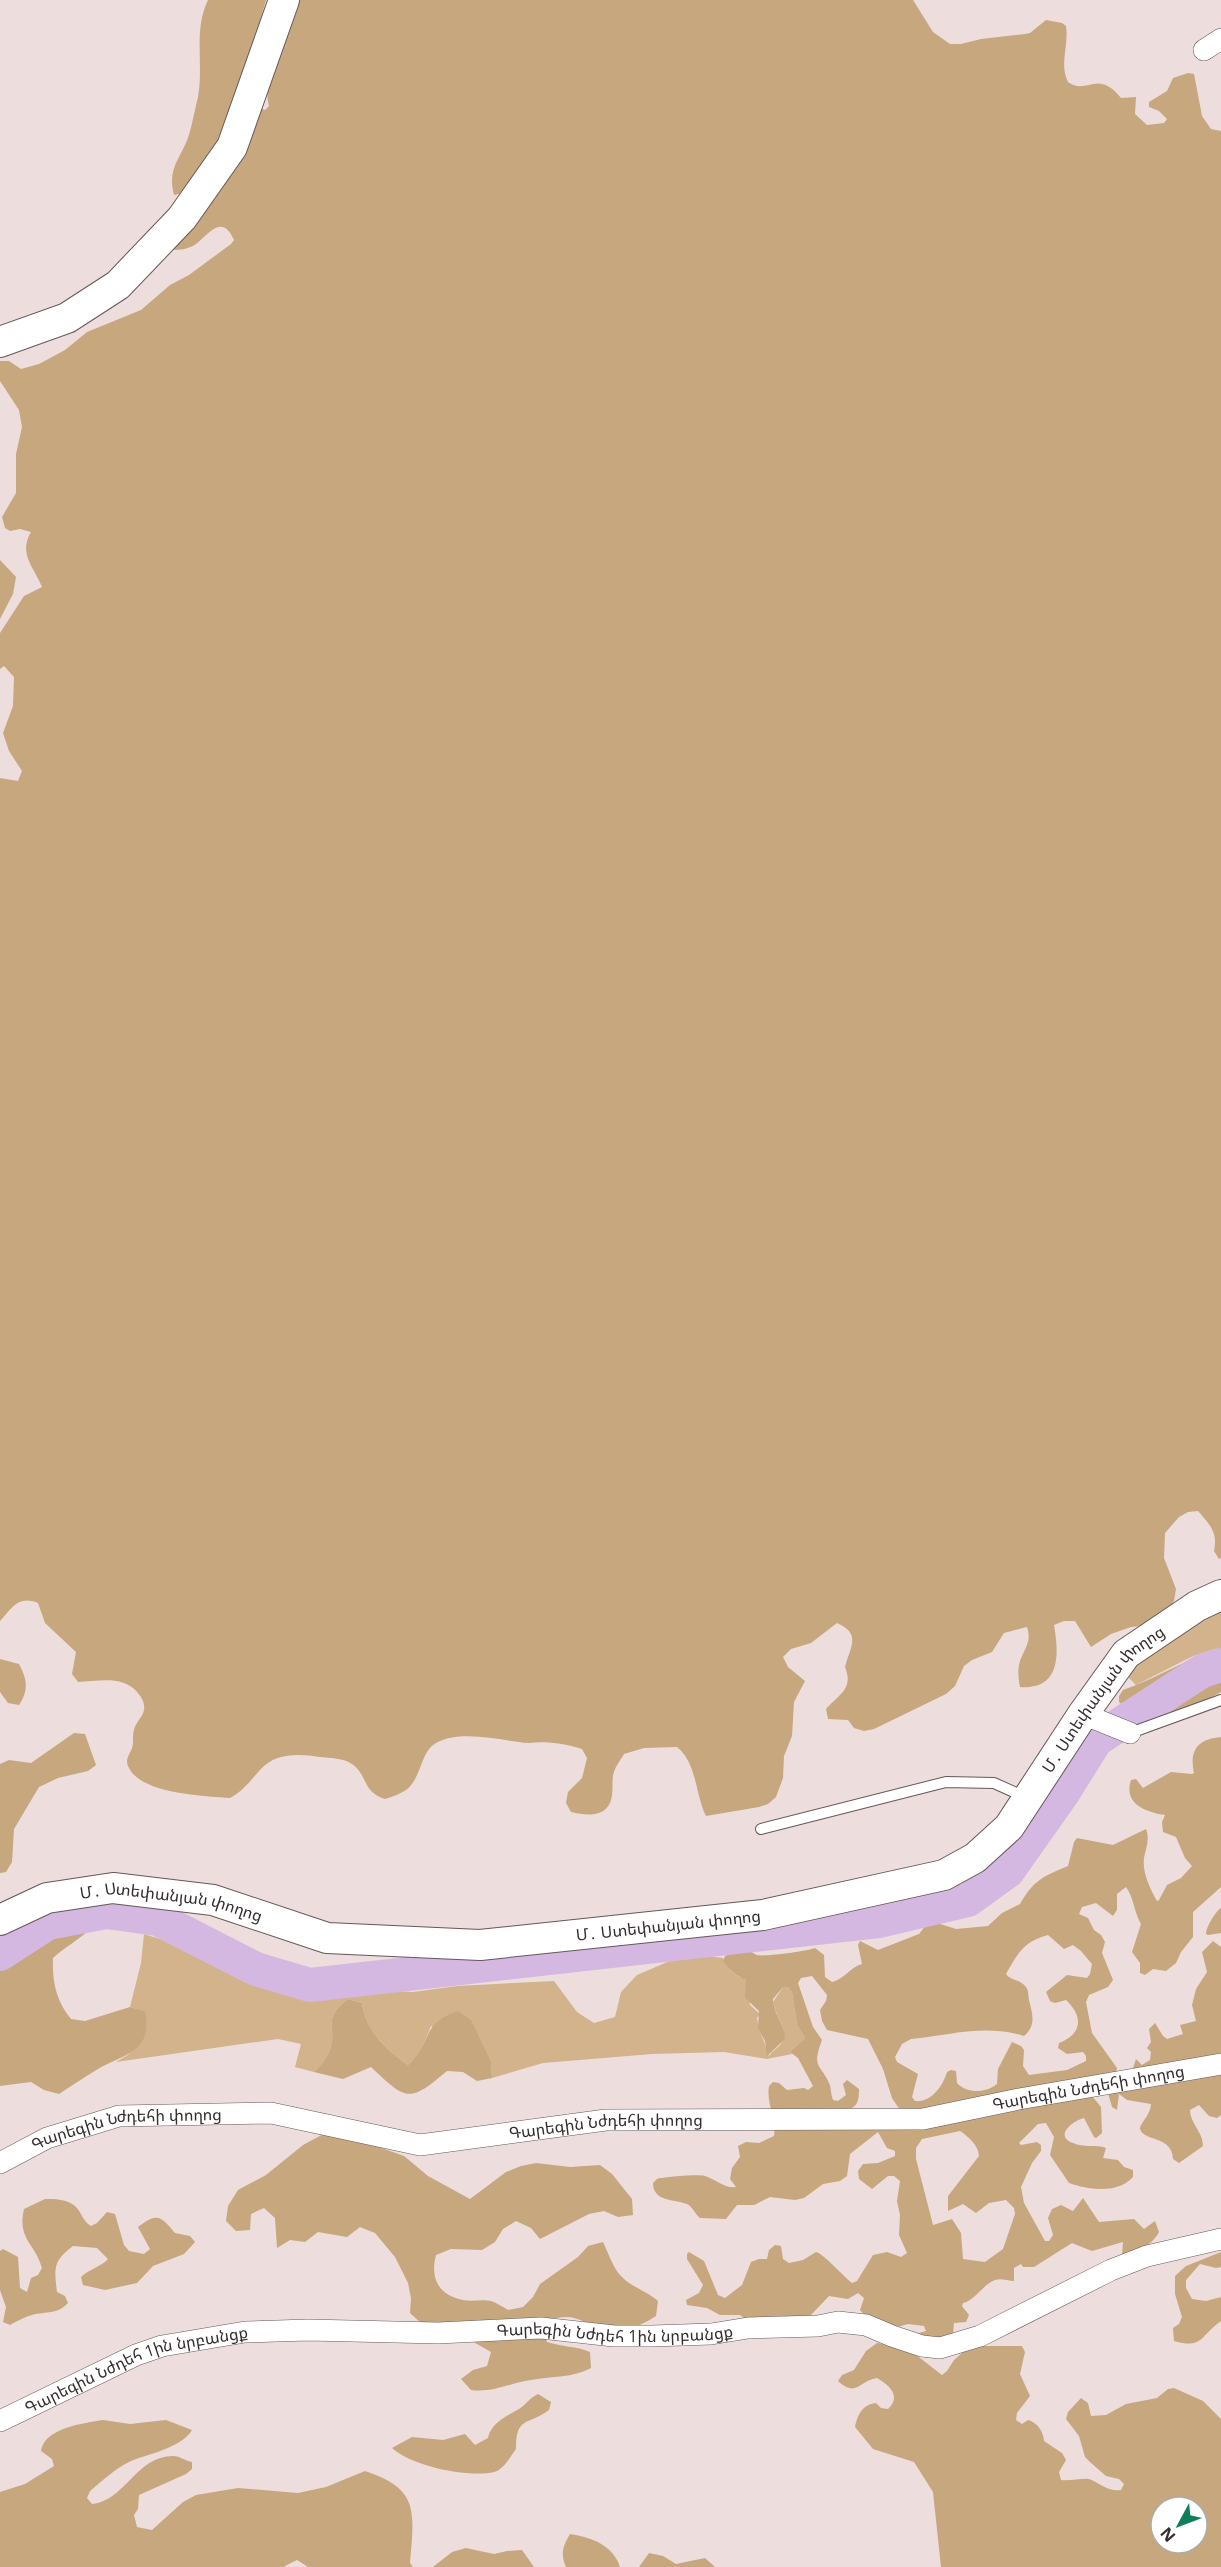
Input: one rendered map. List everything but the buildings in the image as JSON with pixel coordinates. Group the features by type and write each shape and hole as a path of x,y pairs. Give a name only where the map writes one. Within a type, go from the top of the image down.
{"street":[{"path":"0,342 67,318 118,285 182,218 232,147 284,0"},
{"name":"Մ․ Ստեփանյան փողոց","path":"0,1920 47,1898 113,1888 213,1900 327,1938 480,1945 763,1915 944,1875 975,1858 1009,1827 1083,1714 1126,1654 1197,1606 1221,1595"},
{"path":"1083,1714 1130,1733"},
{"name":"Գարեգին Նժդեհի փողոց","path":"0,2163 47,2138 119,2116 271,2113 420,2145 606,2120 923,2119 1019,2099 1221,2064"},
{"name":"Գարեգին Նժդեհ 1ին նրբանցք","path":"0,2421 136,2355 162,2346 245,2332 308,2330 470,2333 541,2328 614,2336 711,2334 748,2328 818,2326 838,2322 866,2325 902,2340 940,2348 980,2336 1112,2270 1147,2256 1221,2239"}],"lane":[{"path":"1130,1733 1221,1700"},
{"path":"761,1829 946,1782 994,1783 1029,1798"}],"shaded area":[{"path":"208,0 266,0 230,126 184,193 174,195 173,171 188,138 198,97 201,24"},
{"path":"299,0 913,0 933,32 950,44 1030,33 1046,20 1062,23 1066,26 1064,68 1068,82 1081,86 1099,83 1113,89 1121,98 1136,97 1135,114 1147,125 1164,123 1167,119 1159,111 1149,107 1149,102 1167,91 1173,78 1188,73 1194,74 1202,116 1211,129 1221,131 1221,1558 1219,1559 1214,1551 1215,1539 1209,1525 1198,1511 1188,1512 1179,1517 1165,1533 1164,1558 1176,1589 1174,1601 1168,1611 1153,1625 1131,1627 1111,1634 1091,1647 1075,1621 1064,1621 1054,1625 1057,1647 1054,1668 1050,1676 1043,1683 1020,1687 1018,1672 1020,1660 1027,1645 1027,1627 1004,1633 992,1652 964,1666 955,1686 946,1694 874,1729 864,1731 854,1728 848,1720 828,1719 826,1709 844,1691 848,1681 845,1667 852,1642 849,1632 837,1623 811,1643 791,1649 783,1657 788,1667 805,1681 794,1702 792,1736 784,1756 783,1778 776,1797 768,1804 759,1807 706,1816 692,1770 684,1754 677,1747 644,1748 624,1754 614,1773 612,1795 607,1808 597,1814 571,1812 566,1803 568,1792 582,1778 587,1758 582,1749 556,1743 529,1743 470,1736 446,1739 436,1743 427,1752 411,1785 401,1793 385,1799 372,1792 361,1773 349,1762 304,1755 280,1757 266,1764 243,1789 230,1798 173,1792 145,1783 134,1775 128,1766 127,1759 133,1746 135,1727 144,1710 143,1701 132,1687 110,1680 78,1682 72,1674 76,1652 45,1623 38,1603 20,1602 12,1607 0,1621 0,778 18,781 22,771 9,751 3,733 13,706 14,677 4,666 0,669 0,633 24,596 42,587 27,554 27,540 31,532 20,529 10,531 5,528 2,517 16,493 16,454 22,427 19,410 0,381 0,361 9,361 21,369 39,364 65,350 87,332 141,310 170,285 189,275 231,244 234,240 229,232 220,227 215,228 193,246 172,250 260,108 265,110 269,106 267,93 271,66"},
{"path":"0,560 16,577 13,594 0,619"},
{"path":"1221,1610 1221,1647 1193,1656 1136,1685 1125,1674 1130,1659"},
{"path":"1221,1647 1221,1692 1214,1696 1169,1713 1147,1716 1134,1713 1119,1702 1119,1696 1123,1690"},
{"path":"0,1659 19,1664 22,1669 26,1689 19,1705 8,1703 0,1692"},
{"path":"74,1733 85,1734 96,1765 88,1771 58,1778 39,1787 14,1829 12,1862 6,1872 0,1873 0,1764 9,1760 31,1763"},
{"path":"1221,1737 1221,1887 1193,1912 1193,1937 1181,1952 1176,1963 1166,1971 1153,1969 1145,1975 1140,1973 1140,1963 1132,1952 1141,1924 1126,1887 1117,1894 1117,1910 1113,1916 1096,1903 1082,1907 1079,1914 1088,1918 1094,1930 1105,1942 1102,1953 1113,1980 1108,1987 1089,1995 1086,2002 1092,2033 1117,2068 1116,2074 1092,2096 1101,2107 1102,2133 1094,2137 1084,2118 1070,2125 1065,2137 1077,2144 1106,2148 1103,2158 1118,2160 1124,2167 1133,2170 1133,2177 1119,2186 1103,2189 1069,2183 1050,2155 1054,2137 1046,2123 1038,2124 1019,2143 1021,2145 1037,2142 1041,2145 1041,2151 1032,2163 1021,2187 1024,2203 1045,2241 1049,2241 1053,2235 1048,2218 1052,2209 1061,2205 1073,2211 1083,2198 1099,2222 1134,2219 1144,2229 1155,2221 1159,2232 1156,2237 1144,2247 1122,2255 1123,2242 1092,2251 1072,2243 1034,2267 1023,2267 1021,2264 1014,2268 1014,2281 995,2280 986,2285 972,2299 963,2303 962,2306 969,2315 966,2322 954,2323 953,2335 933,2342 916,2334 926,2331 924,2326 908,2324 887,2330 877,2328 860,2310 864,2298 858,2293 848,2299 829,2296 811,2315 806,2317 749,2322 740,2315 720,2315 707,2308 687,2305 686,2300 699,2293 703,2285 687,2259 689,2252 704,2261 718,2295 725,2298 742,2285 751,2262 767,2259 769,2250 775,2245 781,2246 783,2259 789,2263 803,2260 816,2252 852,2283 857,2281 873,2255 887,2252 901,2257 907,2253 899,2235 900,2215 897,2201 900,2181 894,2176 888,2176 872,2189 859,2179 858,2171 863,2164 878,2163 895,2156 895,2151 887,2148 878,2132 850,2154 847,2176 840,2181 823,2184 804,2198 795,2200 770,2197 754,2205 737,2205 726,2219 700,2218 687,2204 665,2199 656,2194 653,2183 657,2179 696,2175 736,2187 730,2179 732,2168 740,2157 738,2146 746,2142 759,2143 774,2136 769,2086 773,2082 779,2083 787,2090 804,2088 808,2090 813,2086 798,2058 790,2052 805,2038 797,2025 792,1992 788,1987 783,1987 773,1999 785,2039 767,2056 765,2041 758,2028 759,2011 745,1998 746,1980 736,1975 728,1967 723,1961 725,1956 744,1948 761,1955 815,1948 824,1955 825,1977 832,1982 862,1964 858,1945 860,1941 878,1950 919,1934 926,1925 934,1922 956,1929 988,1926 1002,1913 1020,1904 1030,1889 1040,1880 1068,1866 1077,1838 1113,1845 1146,1829 1148,1840 1144,1869 1157,1901 1167,1885 1181,1878 1192,1866 1185,1858 1176,1837 1163,1832 1162,1822 1165,1815 1144,1809 1133,1801 1129,1788 1131,1780 1136,1779 1143,1788 1171,1772 1194,1773 1194,1752 1201,1743","holes":["1048,1935 1064,1949 1073,1945 1092,1964 1087,1978 1067,1975 1046,1992 1050,2001 1055,2003 1066,2000 1072,2006 1078,2019 1076,2030 1059,2043 1058,2048 1067,2054 1083,2052 1086,2061 1067,2070 1029,2075 1023,2066 1024,2050 1012,2042 998,2069 997,2084 993,2087 982,2091 971,2091 961,2087 957,2083 956,2071 951,2070 947,2072 936,2092 926,2099 915,2101 912,2097 918,2074 897,2062 895,2057 902,2044 911,2039 982,2031 1024,2036 1032,2023 1028,1990 1024,1984 1006,1974 1022,1949 1033,1941","812,1976 827,1995 820,2010 827,2030 868,2039 883,2069 892,2098 902,2110 844,2112 854,2106 859,2094 859,2089 847,2080 843,2084 846,2095 838,2101 833,2100 830,2085 817,2061 822,2040 813,2027 798,1983 801,1978","960,2131 977,2148 979,2156 948,2196 948,2211 963,2204 976,2213 989,2203 1006,2200 1014,2208 1015,2214 1003,2249 985,2262 963,2259 961,2233 952,2219 933,2225 916,2159 916,2148 922,2139"]},
{"path":"1221,1908 1221,1933 1206,1934 1211,1920"},
{"path":"65,1909 91,1928 53,1958 56,1990 66,2012 71,2019 85,2021 130,2007 145,2011 145,2036 135,2050 98,2069 59,2094 44,2090 31,2082 0,2086 0,1953"},
{"path":"144,1934 217,1957 274,1971 311,1986 413,1992 457,1986 554,1981 577,2012 594,2023 615,2017 621,1992 637,1975 672,1960 697,1955 723,1958 726,1966 732,1972 746,1980 750,2005 760,2014 757,2018 758,2023 769,2056 783,2040 783,2029 773,2002 783,1987 788,1987 792,1992 797,2025 805,2038 790,2052 792,2054 767,2059 724,2052 652,2054 543,2063 492,2078 491,2062 431,2026 419,2055 408,2065 372,2031 362,2003 348,1999 332,2018 332,2043 329,2052 314,2072 295,2067 301,2044 278,2039 116,2062 132,2052 142,2036 145,2011 130,2007 141,1963"},
{"path":"1213,1941 1221,1947 1221,2115 1217,2118 1209,2116 1199,2105 1190,2110 1203,2146 1179,2163 1173,2159 1168,2146 1147,2136 1140,2129 1151,2104 1127,2100 1119,2094 1117,2110 1112,2107 1108,2093 1132,2071 1136,2059 1142,2065 1150,2060 1151,2052 1147,2048 1151,2042 1149,2029 1155,2023 1167,2039 1183,2034 1180,2025 1196,2021 1192,2005 1196,1989 1207,1972 1202,1952"},
{"path":"348,1999 362,2003 372,2031 408,2065 421,2050 437,2022 458,2011 471,2020 491,2062 492,2078 477,2081 463,2072 447,2071 424,2089 408,2094 401,2092 371,2067 343,2079 314,2072 323,2062 332,2043 332,2018"},
{"path":"331,2130 404,2156 428,2176 470,2199 506,2172 521,2166 536,2163 570,2167 600,2165 612,2174 632,2199 633,2215 618,2217 604,2211 589,2214 540,2239 531,2228 516,2221 503,2229 495,2242 482,2250 451,2249 436,2255 435,2278 442,2290 454,2298 466,2301 491,2301 508,2310 523,2307 533,2297 540,2284 578,2257 588,2246 603,2242 618,2273 629,2283 658,2301 656,2316 636,2327 613,2333 598,2331 580,2320 569,2317 541,2323 547,2342 590,2352 591,2368 569,2375 531,2380 494,2389 471,2390 461,2379 473,2370 487,2366 491,2352 465,2337 421,2323 410,2313 411,2298 408,2283 395,2257 375,2233 360,2227 347,2237 318,2232 305,2242 290,2240 277,2248 275,2218 264,2208 251,2214 250,2230 236,2231 226,2221 228,2206 238,2190 266,2175 303,2145"},
{"path":"45,2199 61,2200 72,2204 91,2226 107,2212 115,2214 124,2245 129,2251 144,2254 150,2249 138,2227 154,2218 166,2222 175,2233 190,2236 195,2242 184,2254 153,2266 137,2283 105,2290 83,2285 81,2277 108,2259 97,2248 73,2246 58,2261 55,2271 57,2292 65,2296 68,2303 55,2311 32,2315 10,2325 3,2322 6,2307 0,2290 0,2251 3,2249 18,2257 20,2288 27,2292 31,2278 38,2275 42,2268 25,2234 22,2219 24,2209"},
{"path":"1221,2252 1221,2267 1200,2264 1186,2280 1186,2288 1192,2299 1206,2301 1221,2297 1221,2321 1196,2342 1190,2344 1174,2341 1173,2328 1179,2324 1182,2317 1175,2294 1175,2276 1186,2266"},
{"path":"877,2343 907,2348 942,2375 970,2346 1022,2346 1025,2352 1020,2374 1030,2396 1017,2413 1016,2420 1022,2424 1028,2420 1035,2423 1044,2441 1062,2453 1066,2460 1059,2472 1061,2480 1089,2479 1112,2490 1121,2490 1124,2484 1119,2479 1106,2476 1085,2457 1079,2436 1066,2419 1068,2412 1081,2398 1088,2403 1091,2416 1106,2415 1126,2404 1157,2398 1168,2389 1174,2388 1203,2401 1221,2419 1221,2567 941,2567 933,2492 914,2462 873,2449 855,2427 859,2414 864,2408 876,2403 881,2408 888,2409 894,2400 894,2395 886,2384 877,2378 854,2388 844,2386 838,2381 842,2375 854,2370 866,2351"},
{"path":"538,2394 551,2402 549,2410 521,2426 518,2431 516,2449 504,2466 494,2472 470,2473 440,2469 412,2460 392,2448 412,2437 443,2440 465,2434 475,2445 488,2438 492,2428 500,2420"},
{"path":"103,2420 130,2424 166,2420 192,2430 180,2442 124,2465 90,2491 87,2498 92,2504 103,2501 149,2463 160,2458 176,2456 192,2462 192,2469 186,2474 139,2495 138,2509 134,2515 137,2527 152,2530 183,2502 196,2495 238,2488 298,2493 326,2487 365,2471 396,2486 410,2505 412,2530 410,2563 413,2567 308,2567 297,2560 283,2567 0,2567 0,2492 25,2484 54,2466 52,2459 41,2451 49,2437 66,2428"},
{"path":"570,2534 600,2543 617,2559 620,2567 566,2567 563,2550"},
{"path":"466,2548 494,2554 522,2550 534,2567 433,2567 452,2552"},
{"path":"649,2553 663,2556 676,2564 705,2558 715,2567 639,2567"}],"waterway":[{"path":"0,1954 48,1923 106,1912 158,1919 256,1969 310,1985 879,1921 968,1900 1008,1871 1063,1793 1096,1740 1202,1671 1221,1665"}]}
